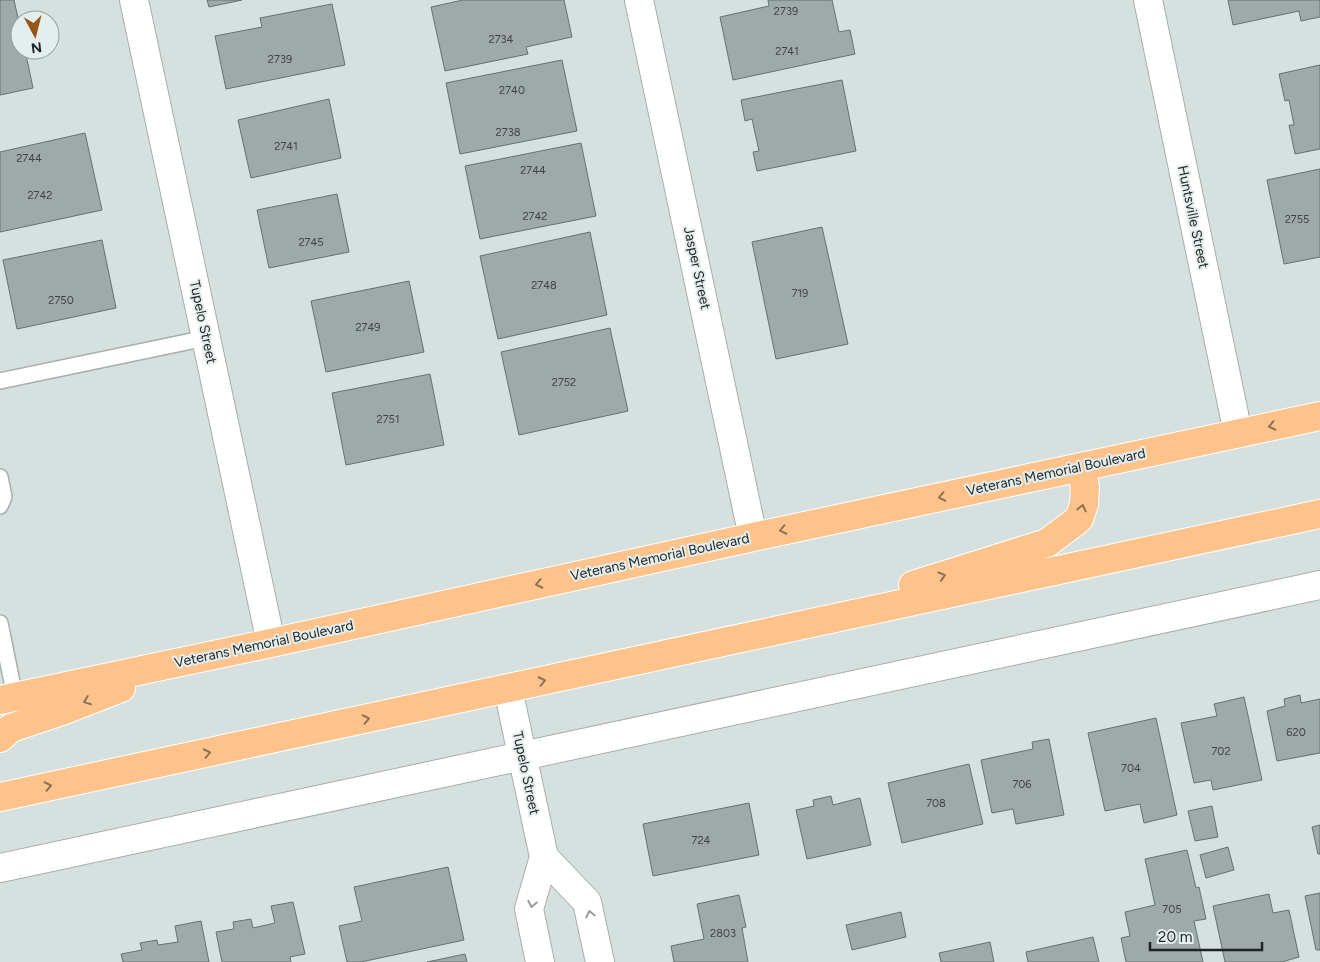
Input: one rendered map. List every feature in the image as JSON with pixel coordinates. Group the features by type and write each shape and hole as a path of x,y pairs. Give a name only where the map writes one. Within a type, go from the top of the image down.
{"main road":[{"name":"Veterans Memorial Boulevard","path":"8,698 1320,416"},
{"path":"745,637 1047,543 1079,519 1084,504 1085,487 1080,467"},
{"path":"0,796 1320,514"},
{"path":"0,738 10,728 62,711 197,658"}],"street":[{"name":"Tupelo Street","path":"134,0 271,643"},
{"name":"Jasper Street","path":"640,0 753,537"},
{"name":"Huntsville Street","path":"1148,0 1238,433"},
{"path":"0,868 1320,584"},
{"name":"Tupelo Street","path":"508,689 544,856 529,909 540,962"},
{"path":"544,856 587,902 600,962"}],"lane":[{"path":"0,381 206,338"},
{"path":"0,477 4,498 0,506"},
{"path":"0,623 8,698"}],"building":[{"path":"0,0 14,0 16,10 10,10 10,60 27,60 33,88 0,95"},
{"path":"207,0 242,0 209,7"},
{"path":"463,0 564,0 572,37 526,47 528,54 445,71 431,7"},
{"path":"768,0 832,0 839,32 850,30 855,54 733,80 720,17 769,6"},
{"path":"1228,0 1320,0 1320,17 1301,21 1299,11 1233,25"},
{"path":"332,4 345,65 226,89 215,36 262,27 260,18"},
{"path":"562,60 577,131 460,154 446,83"},
{"path":"1320,65 1320,149 1295,154 1289,125 1294,125 1289,100 1285,101 1279,74"},
{"path":"842,80 856,151 757,171 753,152 759,151 752,119 745,121 741,100"},
{"path":"329,99 341,158 251,178 238,120"},
{"path":"85,133 102,210 0,232 0,152"},
{"path":"581,143 596,216 480,239 465,166"},
{"path":"1320,169 1320,257 1284,264 1267,180"},
{"path":"337,194 349,252 269,268 257,210"},
{"path":"822,227 848,344 776,359 752,242"},
{"path":"590,232 607,315 498,339 480,256"},
{"path":"102,240 116,308 17,329 3,260"},
{"path":"409,281 424,352 326,372 311,301"},
{"path":"610,328 628,411 519,435 501,352"},
{"path":"430,374 444,445 346,465 332,393"},
{"path":"1300,695 1301,703 1320,699 1320,753 1277,761 1267,711 1285,706 1284,699"},
{"path":"1244,697 1262,780 1213,790 1211,780 1194,783 1181,723 1217,716 1214,704"},
{"path":"1156,718 1177,815 1144,823 1140,804 1105,811 1088,733"},
{"path":"1049,739 1064,815 1016,824 1013,809 992,813 981,760 1033,749 1032,742"},
{"path":"969,764 983,824 902,843 888,783"},
{"path":"831,796 833,805 860,798 871,845 807,859 796,810 814,806 813,800"},
{"path":"749,803 759,855 653,876 643,824"},
{"path":"1212,806 1218,837 1195,841 1188,811"},
{"path":"1320,825 1320,854 1318,854 1312,827"},
{"path":"1228,847 1234,870 1206,878 1200,855"},
{"path":"1187,850 1196,888 1199,887 1206,919 1194,921 1203,962 1126,962 1121,938 1130,936 1125,912 1155,905 1145,859"},
{"path":"448,867 464,940 361,962 347,962 339,926 362,921 354,887"},
{"path":"1320,893 1320,950 1316,950 1305,896"},
{"path":"1269,894 1273,913 1289,910 1299,957 1282,962 1225,962 1213,906"},
{"path":"739,895 746,927 742,928 748,962 674,962 671,946 704,939 697,904"},
{"path":"293,902 305,954 290,957 291,962 222,962 216,932 234,929 233,922 251,919 253,928 275,923 271,906"},
{"path":"901,912 906,937 852,950 846,925"},
{"path":"201,921 209,962 123,962 121,954 142,950 140,943 157,940 158,945 178,942 175,926"},
{"path":"1093,937 1099,962 1028,962 1026,952"},
{"path":"990,942 994,962 941,962 939,953"},
{"path":"465,954 467,962 427,962"}]}
